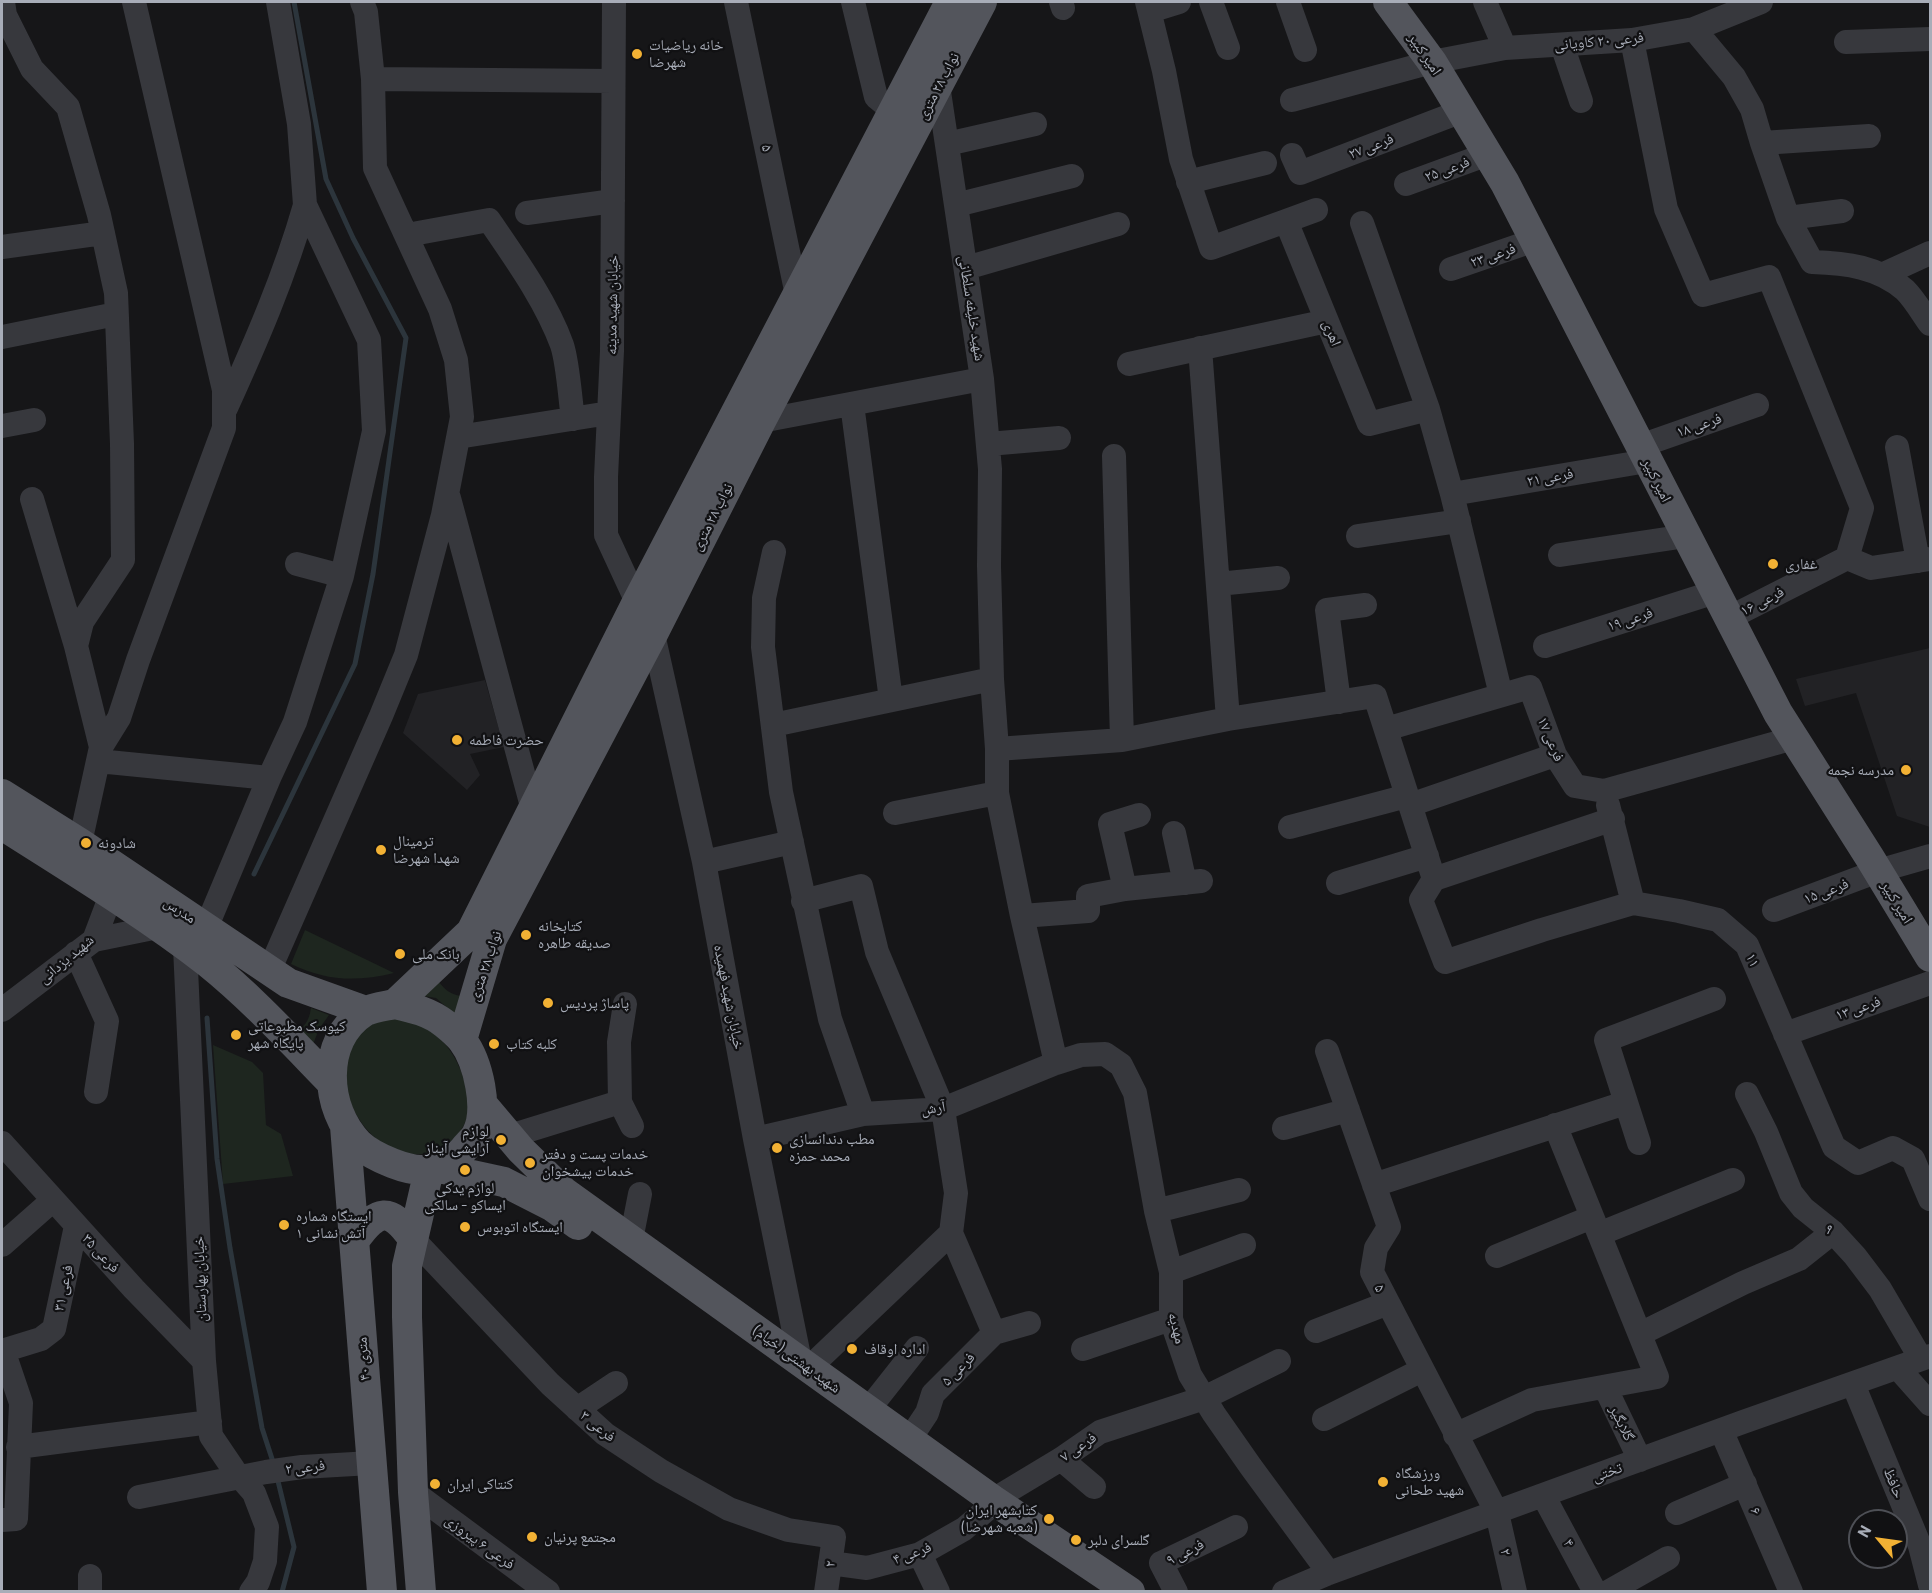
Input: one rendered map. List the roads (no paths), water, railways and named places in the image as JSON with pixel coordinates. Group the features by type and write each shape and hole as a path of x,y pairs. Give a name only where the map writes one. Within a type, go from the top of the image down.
{"main road":[{"name":"نواب ۲۸ متری","path":"395,1004 471,932 637,602 950,2"},
{"name":"نواب ۲۸ متری","path":"462,1040 492,939 653,634 760,421 982,2"},
{"name":"امیر کبیر","path":"1388,2 1432,62 1505,183 1778,713 1930,957"},
{"name":"مدرس","path":"2,794 80,843 195,937 208,964 266,1016 332,1083"},
{"name":"مدرس","path":"2,825 158,927 195,937 279,977 366,1011"},
{"path":"445,956 450,969 461,977 475,977 481,974"},
{"path":"266,1016 278,1018 287,1013 293,1004 294,992 279,977"},
{"path":"395,1004 423,1010 444,1023 462,1040 472,1060 483,1105 477,1134 457,1157 432,1168 401,1167 379,1157 360,1144 345,1126 335,1106 332,1083 333,1058 343,1031 366,1011 395,1004"},
{"name":"شهید بهشتی (خیام)","path":"483,1105 564,1192 909,1440 1097,1592"},
{"name":"۴۰ متری","path":"345,1126 382,1592"},
{"path":"421,1592 413,1492 407,1266 432,1168"},
{"name":"شهید بهشتی (خیام)","path":"432,1168 504,1182 553,1207 989,1505 1130,1592"},
{"path":"355,1240 367,1223 379,1215 390,1215 402,1223 413,1239"}],"street":[{"path":"3,2 8,36 32,69 68,107 103,233 116,293 122,444 123,560 82,622 76,646"},
{"path":"80,843 100,754 119,718 138,660 224,428 224,390 134,2"},
{"path":"195,937 295,722 342,576 374,431 369,340 306,205 300,124 278,2"},
{"path":"279,977 406,655 422,599 462,417 456,360 440,309 375,168 373,79 366,12 362,2"},
{"name":"خیابان شهید مدینه","path":"614,2 612,351 606,477 606,535 637,602"},
{"name":"۵","path":"736,2 797,295"},
{"path":"854,2 876,97 893,111"},
{"path":"1179,2 1148,6 1164,71 1181,159 1212,248 1316,210"},
{"path":"1211,2 1227,48"},
{"path":"1288,2 1305,50"},
{"path":"1485,2 1505,48"},
{"name":"فرعی ۲۰ کاویانی","path":"1292,100 1432,62 1505,48 1632,40 1694,29 1727,7 1761,2"},
{"path":"1694,29 1734,77 1752,109 1788,218 1812,262 1842,263 1884,274 1906,291 1929,318"},
{"path":"1846,42 1930,39"},
{"path":"1632,40 1666,209 1703,295 1769,277 1862,508 1847,558 1871,568 1924,560 1897,447"},
{"path":"1562,45 1581,101"},
{"path":"373,79 613,81"},
{"name":"شهید خلیفه سلطانی","path":"760,421 982,379 938,85"},
{"name":"فرعی ۲۷","path":"1292,155 1300,173 1462,111"},
{"path":"947,144 1035,124"},
{"path":"1762,143 1869,136"},
{"name":"فرعی ۲۵","path":"1406,184 1488,154"},
{"path":"1188,182 1265,163"},
{"path":"956,205 1071,176"},
{"path":"527,213 613,201"},
{"path":"224,413 260,334 294,245 306,205"},
{"path":"1788,218 1842,211"},
{"path":"407,235 489,220 516,260 551,321 562,347 573,419"},
{"name":"اهری","path":"1286,221 1369,424 1428,409"},
{"path":"1362,223 1428,409 1459,521 1501,695"},
{"path":"966,268 1118,224"},
{"path":"2,247 103,233"},
{"name":"فرعی ۲۳","path":"1451,269 1535,240"},
{"path":"1884,274 1930,253"},
{"path":"2,337 116,314"},
{"path":"1130,364 1327,321"},
{"path":"1200,348 1228,719"},
{"path":"982,379 990,469 989,566 997,793 1022,916 1056,1063"},
{"path":"852,404 891,700"},
{"name":"فرعی ۱۸","path":"1644,453 1757,405"},
{"path":"458,437 609,413"},
{"path":"2,426 33,420"},
{"path":"988,444 1059,438"},
{"name":"فرعی ۲۱","path":"1452,494 1644,453"},
{"path":"1114,456 1122,740"},
{"path":"447,492 533,810"},
{"path":"32,499 76,646 100,754"},
{"path":"1358,536 1459,521"},
{"path":"1560,555 1686,536"},
{"path":"774,552 765,598 763,647 781,792 830,1020 863,1114"},
{"name":"فرعی ۱۶","path":"1729,618 1847,558"},
{"path":"297,564 342,576"},
{"path":"1218,584 1278,578"},
{"name":"فرعی ۱۹","path":"1545,646 1715,592"},
{"path":"1339,702 1327,610 1365,605"},
{"name":"خیابان شهید فهمیده","path":"653,634 704,862 755,1139 789,1303 805,1365"},
{"path":"773,725 992,680"},
{"name":"فرعی ۱۷","path":"1386,729 1530,687 1555,754 1575,786 1604,791 1794,738"},
{"path":"997,749 1122,740 1228,719 1375,696 1434,879 1613,819"},
{"path":"100,754 269,778"},
{"path":"1290,827 1409,800 1555,754"},
{"path":"1604,791 1634,903"},
{"path":"895,813 997,793"},
{"path":"1125,889 1110,824 1139,815"},
{"path":"1022,916 1088,911 1088,896 1125,889 1193,882 1174,833"},
{"path":"704,862 792,842"},
{"path":"1338,882 1426,856"},
{"name":"فرعی ۱۵","path":"1774,910 1878,872 1930,856"},
{"name":"۱۱","path":"1434,879 1421,900 1445,962 1634,903 1679,910 1719,920 1747,945 1834,1147 1858,1163 1893,1148 1913,1159 1930,1199"},
{"path":"803,901 861,886 877,952 943,1109 956,1193 951,1233 994,1333"},
{"name":"شهید یزدانی","path":"2,1010 85,946 111,895"},
{"path":"96,1092 107,1021 85,946 158,927"},
{"name":"خیابان بهارستان","path":"195,937 204,1361 212,1436 254,1493 267,1527 265,1561 258,1582 250,1592"},
{"name":"فرعی ۱۳","path":"1785,1034 1930,983"},
{"path":"1639,1143 1606,1040 1714,999"},
{"path":"625,1004 619,1042 620,1102 632,1126"},
{"name":"۵","path":"1327,1051 1389,1227 1376,1248 1372,1272 1497,1513"},
{"name":"آرش","path":"755,1139 863,1114 943,1109 1056,1063 1081,1055 1105,1054"},
{"name":"مهدیه","path":"1105,1054 1121,1065 1135,1093 1156,1211 1171,1272 1172,1319 1190,1374 1251,1467 1329,1573"},
{"name":"۹","path":"1747,1094 1766,1132 1791,1193 1803,1208 1833,1232 1855,1256 1926,1358"},
{"path":"510,1136 620,1102"},
{"path":"1374,1185 1625,1103"},
{"path":"1284,1128 1348,1110"},
{"path":"1455,1435 1532,1400 1658,1377 1555,1125"},
{"name":"فرعی ۳۵","path":"2,1143 76,1226 204,1361"},
{"path":"1497,1256 1733,1180"},
{"path":"1156,1211 1239,1190"},
{"path":"631,1240 640,1194"},
{"path":"2,1245 52,1200"},
{"name":"فرعی ۳۱","path":"2,1350 41,1339 54,1329 76,1226"},
{"path":"1640,1334 1743,1283 1799,1259 1833,1232"},
{"path":"805,1365 951,1233"},
{"name":"فرعی ۳","path":"413,1239 550,1384 605,1434 661,1471 729,1509 788,1530 834,1537"},
{"path":"1171,1272 1244,1245"},
{"path":"760,1333 775,1327 781,1321 789,1303"},
{"path":"1316,1331 1388,1304"},
{"path":"1083,1349 1172,1319"},
{"name":"فرعی ۵","path":"909,1440 927,1413 933,1394 994,1333 1029,1323"},
{"path":"868,1410 917,1348"},
{"path":"2,1350 21,1403 16,1519 2,1520"},
{"name":"تختی","path":"1292,1590 1329,1573 1926,1358"},
{"name":"فرعی ۷","path":"989,1505 1100,1432 1204,1398 1279,1361"},
{"path":"1898,1368 1930,1404"},
{"path":"1324,1419 1422,1370"},
{"path":"577,1409 616,1383"},
{"name":"حافظ","path":"1853,1384 1925,1544 1930,1585"},
{"name":"گلابگیر","path":"1605,1387 1640,1460"},
{"path":"18,1447 210,1422"},
{"name":"۶","path":"1721,1430 1791,1592"},
{"path":"1061,1459 1094,1487"},
{"name":"فرعی ۲","path":"139,1497 266,1472 302,1467 371,1463"},
{"path":"1677,1513 1745,1484"},
{"name":"فرعی ۶ پیروزی","path":"413,1492 548,1592"},
{"name":"۴","path":"1543,1495 1595,1592"},
{"name":"فرعی ۴","path":"830,1563 867,1568 920,1554 964,1529 989,1505"},
{"name":"۲","path":"1497,1513 1515,1592"},
{"name":"فرعی ۹","path":"1176,1592 1161,1563 1236,1527"},
{"name":"۲","path":"826,1592 834,1537"},
{"path":"920,1554 938,1592"},
{"path":"1608,1592 1668,1558"}],"waterway":[{"path":"254,874 355,664 373,574 406,338 353,238 326,179 294,2"},
{"path":"207,1018 217,1159 230,1248 262,1428 274,1465"},
{"path":"277,1477 294,1547 282,1592"}],"place":[{"name":"خانه ریاضیات شهرضا","path":"637,54"},
{"name":"غفاری","path":"1773,564"},
{"name":"حضرت فاطمه","path":"457,740"},
{"name":"مدرسه نجمه","path":"1906,770"},
{"name":"شادونه","path":"86,843"},
{"name":"ترمینال شهدا شهرضا","path":"381,850"},
{"name":"کتابخانه صدیقه طاهره","path":"526,935"},
{"name":"بانک ملی","path":"400,954"},
{"name":"پاساژ پردیس","path":"548,1003"},
{"name":"کیوسک مطبوعاتی پایگاه شهر","path":"236,1035"},
{"name":"کلبه کتاب","path":"494,1044"},
{"name":"لوازم آرایشی آیناز","path":"501,1140"},
{"name":"مطب دندانسازی محمد حمزه","path":"777,1148"},
{"name":"خدمات پست و دفتر خدمات پیشخوان","path":"530,1163"},
{"name":"لوازم یدکی ایساکو - سالکی","path":"465,1170"},
{"name":"ایستگاه شماره ۱ آتش نشانی","path":"284,1225"},
{"name":"ایستگاه اتوبوس","path":"465,1227"},
{"name":"اداره اوقاف","path":"852,1349"},
{"name":"ورزشگاه شهید طحانی","path":"1383,1482"},
{"name":"کنتاکی ایران","path":"435,1484"},
{"name":"کتابشهر ایران (شعبه شهرضا)","path":"1049,1519"},
{"name":"مجتمع پرنیان","path":"532,1537"},
{"name":"گلسرای دلبر","path":"1076,1540"}]}
